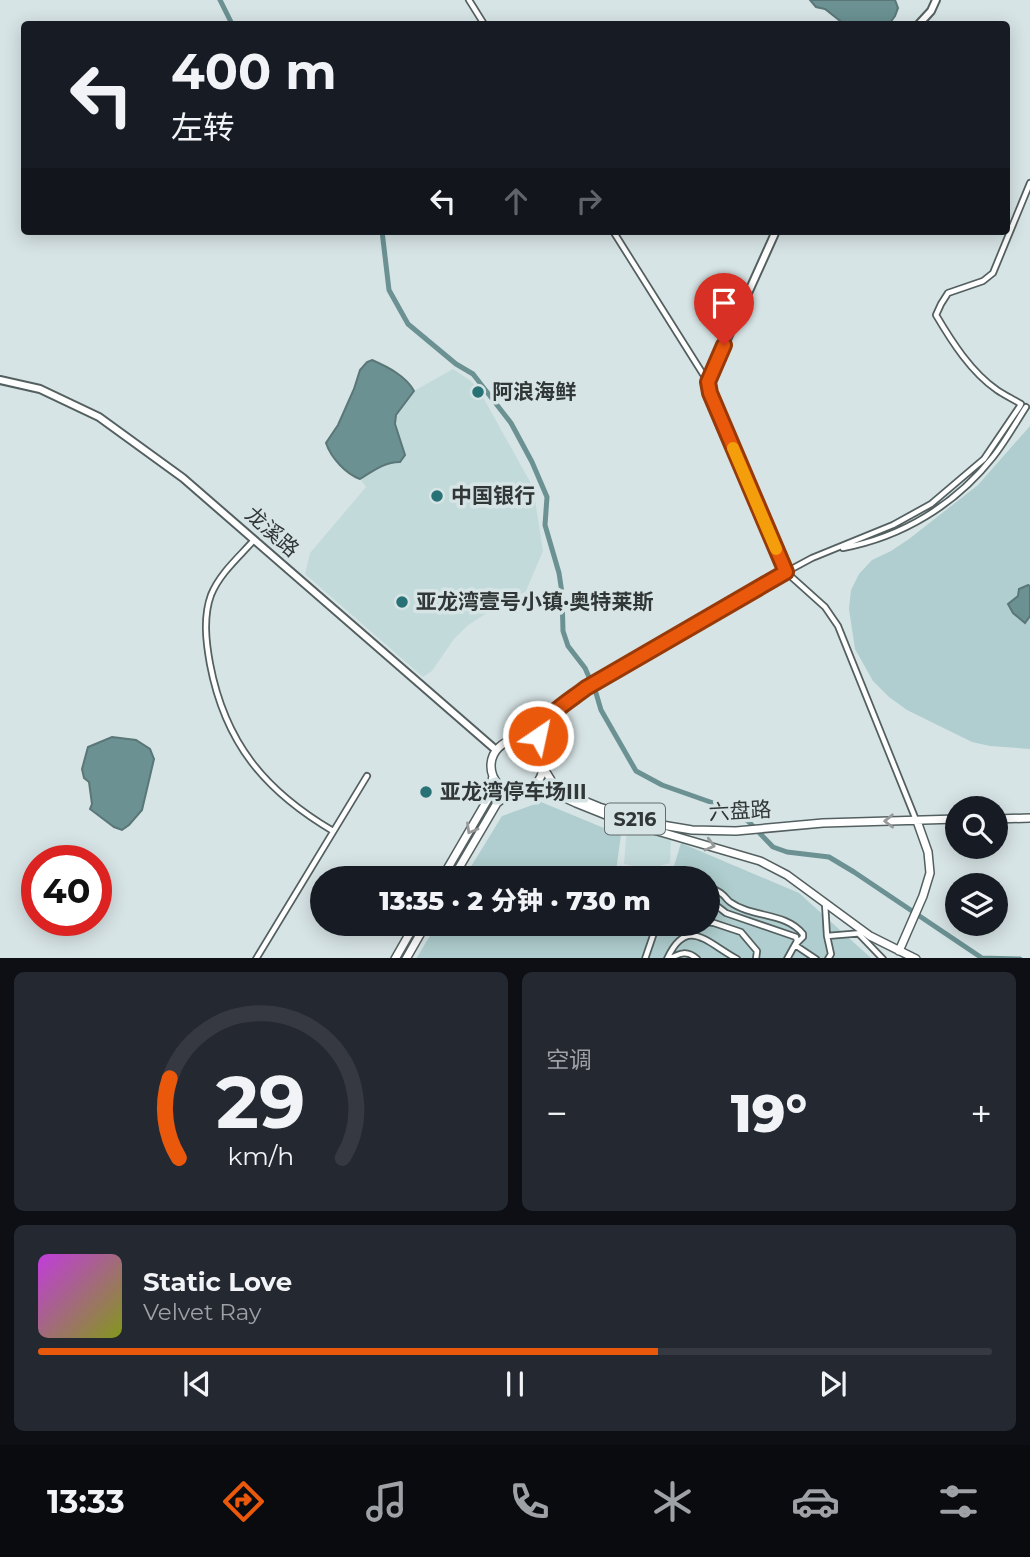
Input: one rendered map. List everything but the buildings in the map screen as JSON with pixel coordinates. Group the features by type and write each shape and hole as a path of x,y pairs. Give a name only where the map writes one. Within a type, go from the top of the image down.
{"main road":[{"path":"519,792 499,785 493,776 492,758 503,743 512,740 522,740 539,751"},
{"name":"S216","path":"539,751 543,767"},
{"path":"460,866 497,803 506,796 529,788 539,780 543,767"},
{"name":"六盘路","path":"543,767 550,781 559,788 599,807 656,824 692,830 743,831 823,823 945,820"},
{"path":"449,866 488,799 493,776"},
{"name":"六盘路","path":"529,788 548,790 617,819 751,857 770,865 825,903 862,933 916,958"},
{"path":"1008,819 1030,818"},
{"path":"899,951 930,873 929,852 917,821"},
{"path":"395,958 408,936"},
{"path":"406,958 419,936"}],"street":[{"path":"469,0 482,21"},
{"path":"922,21 936,0"},
{"path":"1010,232 1030,183"},
{"path":"616,235 708,382 710,393 786,572 825,607 838,626 917,821"},
{"path":"708,382 774,235"},
{"path":"1009,235 993,273 983,281 948,293 936,315 974,369 995,389 1023,406"},
{"name":"龙溪路","path":"0,380 40,390 99,418 183,478 496,750"},
{"path":"828,552 898,532 948,502 991,459 1023,406"},
{"path":"522,740 558,706 586,688 786,572 893,525 931,505 984,459 1023,406"},
{"path":"254,540 223,574 211,595 206,619 212,672 227,723 258,771 312,819 333,831"},
{"path":"539,751 540,731 558,706"},
{"path":"256,958 367,776"},
{"path":"720,892 730,902 796,926 803,937 795,945"},
{"path":"825,903 831,954 828,958"},
{"path":"720,908 726,913 793,935 797,939 787,958"},
{"path":"720,925 741,932 757,951 756,958"},
{"path":"827,936 862,933 883,958"},
{"path":"668,958 671,948 680,938 690,935 700,936 737,958"},
{"path":"645,958 653,936"},
{"path":"795,945 816,958"},
{"path":"668,958 681,952 690,953 697,958"}],"shaded area":[{"path":"810,0 895,0 898,8 891,21 840,21 825,9 816,7"},
{"path":"372,360 401,376 414,391 396,415 395,424 405,455 400,462 384,465 360,479 340,465 326,443 338,425 360,370"},
{"path":"453,369 479,390 533,487 543,551 526,591 504,607 496,607 467,626 454,639 432,671 423,677 305,574 310,553 366,487 360,479 391,462 403,446 395,424 396,415 404,403 414,391"},
{"path":"1030,426 1030,749 972,742 907,710 889,697 873,681 855,649 849,609 851,590 859,574 872,560 909,539 978,485"},
{"path":"1028,585 1030,616 1025,623 1013,613 1008,604 1018,596 1019,589"},
{"path":"112,737 136,740 150,749 154,759 142,810 122,830 90,809 92,804 89,782 84,778 82,769 88,747"},
{"path":"541,802 621,835 617,866 471,866 502,816"},
{"path":"627,826 671,839 670,863 660,866 624,864"},
{"path":"681,843 799,893 871,958 417,958 430,936 720,936 720,866 674,866"}],"waterway":[{"path":"220,0 230,21"},
{"path":"382,235 389,290 408,324 456,364 473,374 511,423 532,462 547,497 545,525 559,573 563,631 568,646 585,668 601,710 636,771 662,785 733,810 773,847 787,852 829,857 982,958"}],"slow traffic":[{"path":"733,448 776,549"}],"place":[{"name":"阿浪海鲜","path":"478,392"},
{"name":"中国银行","path":"437,496"},
{"name":"亚龙湾壹号小镇·奥特莱斯","path":"402,602"},
{"name":"亚龙湾停车场III","path":"426,792"}],"route":[{"path":"538,736 558,706 786,572 710,393 708,382 724,345"}]}
